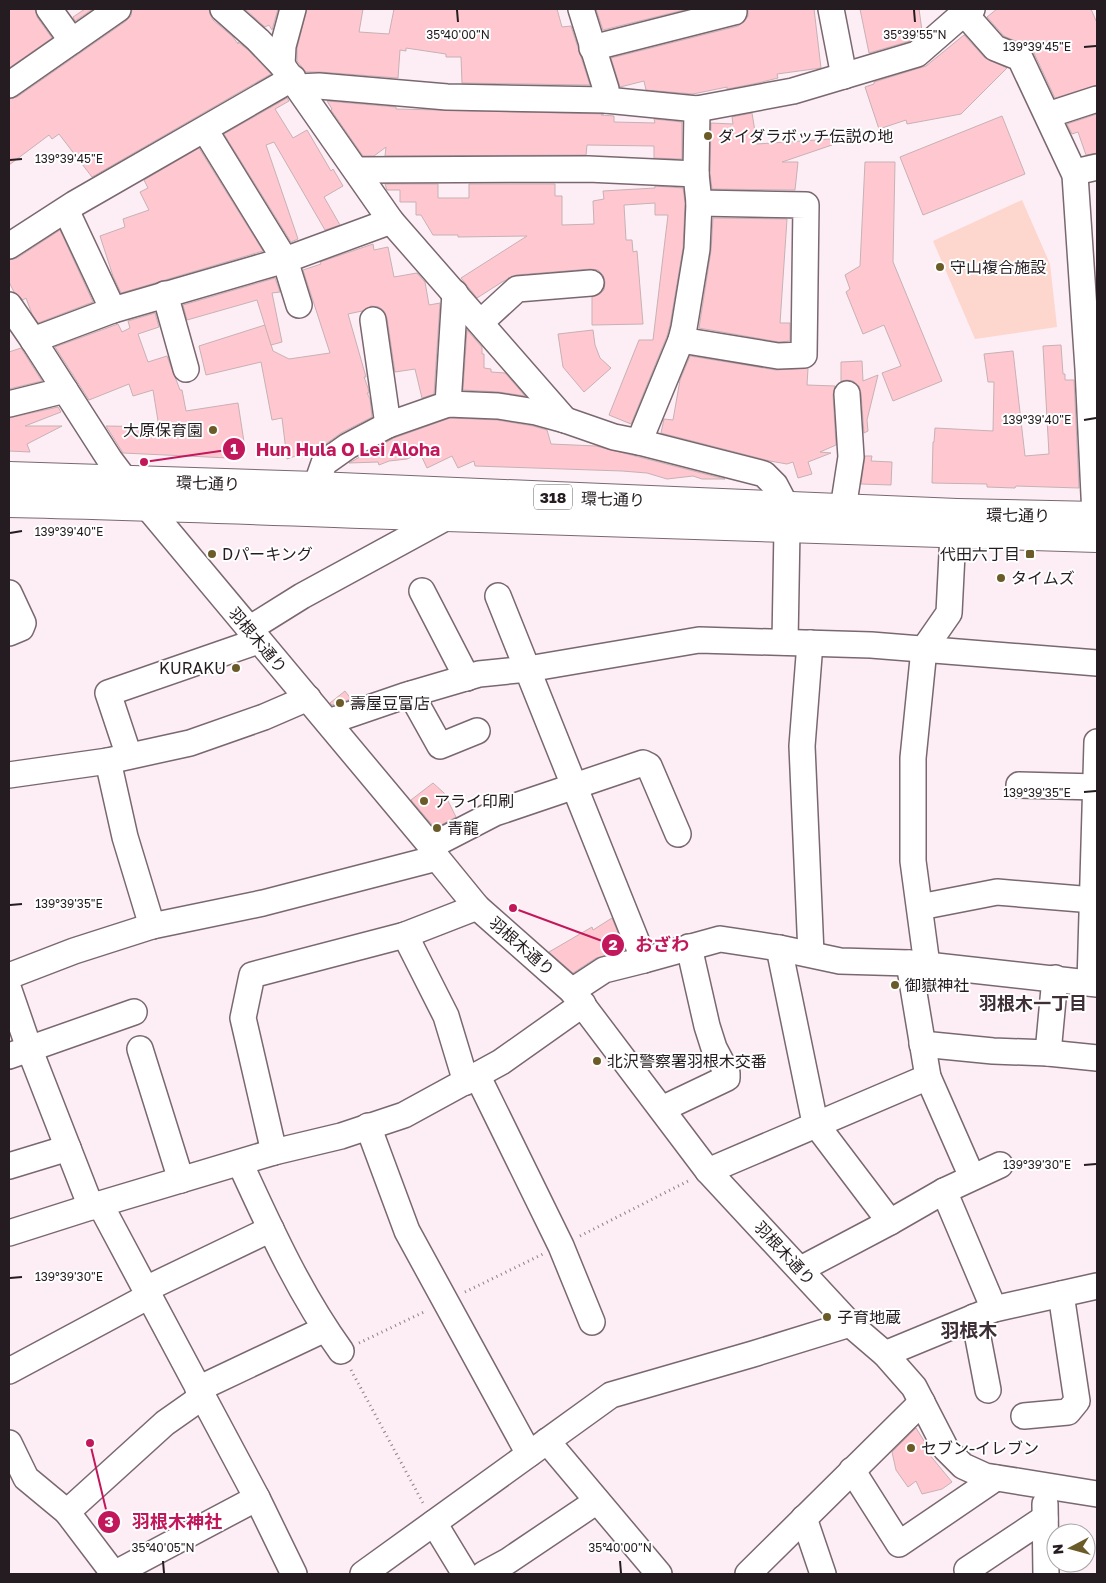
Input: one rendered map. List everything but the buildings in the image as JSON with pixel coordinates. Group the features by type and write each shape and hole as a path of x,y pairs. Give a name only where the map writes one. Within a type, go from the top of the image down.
{"main road":[{"name":"環七通り","path":"9,476 316,486 786,518 953,534 1096,524"},
{"name":"環七通り","path":"9,503 662,523 786,518 843,509 1096,524"}],"street":[{"path":"48,9 72,41"},
{"path":"9,85 118,9"},
{"path":"222,9 258,40 291,76 392,221 565,420"},
{"path":"291,76 283,46 292,9"},
{"path":"581,9 606,89 606,100"},
{"path":"831,9 844,76"},
{"path":"291,76 319,86 447,97 606,100 697,109 793,91 916,54 968,11 996,48 1020,58 1048,115 1086,171 1096,524"},
{"path":"592,48 734,12"},
{"path":"9,246 66,210 205,130 291,76"},
{"path":"1048,115 1097,99"},
{"path":"639,442 680,340 697,250 699,203 696,174 697,109"},
{"path":"205,130 285,260 299,305"},
{"path":"358,170 588,169 696,174"},
{"path":"680,340 778,356 804,356 806,205 699,203"},
{"path":"66,210 113,310"},
{"path":"33,340 113,310 285,260 392,221"},
{"path":"481,322 517,289 591,283"},
{"path":"448,404 455,293"},
{"path":"165,294 186,369"},
{"name":"羽根木通り","path":"9,305 125,480 145,506 328,722 477,907 577,997 708,1170 850,1324 885,1354 914,1387 946,1448 963,1466 985,1476 1097,1494"},
{"path":"373,320 388,425"},
{"path":"9,404 65,390"},
{"path":"843,509 851,456 847,394"},
{"path":"316,486 324,463 348,446 388,425 448,404 498,406 536,412 565,420 614,438 639,442 764,474 775,485 786,518 785,642"},
{"path":"152,926 125,837 118,759 108,693 254,635 302,596 447,517"},
{"path":"953,534 949,613 924,649 913,758 914,860 920,907 918,964 922,1044 928,1077 972,1177"},
{"path":"422,591 467,678"},
{"path":"9,593 23,623 21,628 9,632"},
{"path":"498,596 644,960"},
{"path":"328,722 411,694 479,674 528,669 699,640 924,649 1097,663"},
{"path":"810,643 802,746 811,954"},
{"path":"411,694 440,746 477,731"},
{"path":"9,775 118,759 190,743 264,717 308,698"},
{"path":"9,1233 274,1152 341,1136 404,1115 501,1062 577,997 604,970 720,939 779,948 840,961 918,964 1055,978 1094,984 1093,900 1097,742"},
{"path":"9,976 74,951 152,926 263,903 434,852 496,813 643,763 649,766 678,834"},
{"path":"1019,785 1096,787"},
{"path":"920,907 997,892 1093,900"},
{"path":"274,1152 243,1018 252,975 405,935 477,907"},
{"path":"405,935 446,1016 472,1079 561,1246 592,1322"},
{"path":"662,1109 727,1078 727,1073 714,1048 706,1026 689,947"},
{"path":"779,948 816,1123 890,1222"},
{"path":"1048,1053 1055,978"},
{"path":"9,990 19,1052 96,1205 148,1292 257,1498 294,1574"},
{"path":"19,1052 134,1012"},
{"path":"922,1044 993,1052 1048,1053 1097,1058"},
{"path":"140,1050 181,1180"},
{"path":"708,1170 928,1077"},
{"path":"368,1126 407,1231 447,1301 538,1448 597,1501 659,1574"},
{"path":"9,1166 68,1148"},
{"path":"240,1163 297,1284 341,1351"},
{"path":"800,1269 890,1222 944,1191 1000,1165"},
{"path":"944,1191 984,1313 988,1390"},
{"path":"9,1371 148,1292 270,1229"},
{"path":"885,1354 984,1313 1097,1286"},
{"path":"1024,1416 1068,1412 1077,1402 1061,1294"},
{"path":"363,1574 611,1395 850,1324"},
{"path":"67,1512 200,1393 325,1329"},
{"path":"748,1574 922,1402"},
{"path":"9,1444 26,1478 67,1512 114,1574 257,1498"},
{"path":"852,1470 899,1544 996,1478"},
{"path":"1045,1487 1046,1574"},
{"path":"484,1574 513,1568 597,1501"},
{"path":"804,1518 823,1574"},
{"path":"967,1570 1045,1518"},
{"path":"434,1524 465,1574"}],"path":[{"path":"434,1524 341,1351 561,1246 708,1170"}],"shaded area":[{"path":"1022,200 1050,264 1057,327 975,339 933,241"}],"place":[{"name":"ダイダラボッチ伝説の地","path":"708,136"},
{"name":"守山複合施設","path":"940,267"},
{"name":"大原保育園","path":"213,430"},
{"name":"Hun Hula O Lei Aloha","path":"144,462"},
{"name":"Dパーキング","path":"212,554"},
{"name":"代田六丁目","path":"1030,554"},
{"name":"タイムズ","path":"1001,578"},
{"name":"KURAKU","path":"236,668"},
{"name":"壽屋豆富店","path":"340,703"},
{"name":"アライ印刷","path":"424,801"},
{"name":"青龍","path":"437,828"},
{"name":"おざわ","path":"513,908"},
{"name":"御嶽神社","path":"895,985"},
{"name":"北沢警察署羽根木交番","path":"597,1061"},
{"name":"子育地蔵","path":"827,1317"},
{"name":"羽根木神社","path":"90,1443"},
{"name":"セブン-イレブン","path":"911,1448"}],"district":[{"name":"羽根木一丁目","path":"1033,1003"},
{"name":"羽根木","path":"969,1329"}]}
